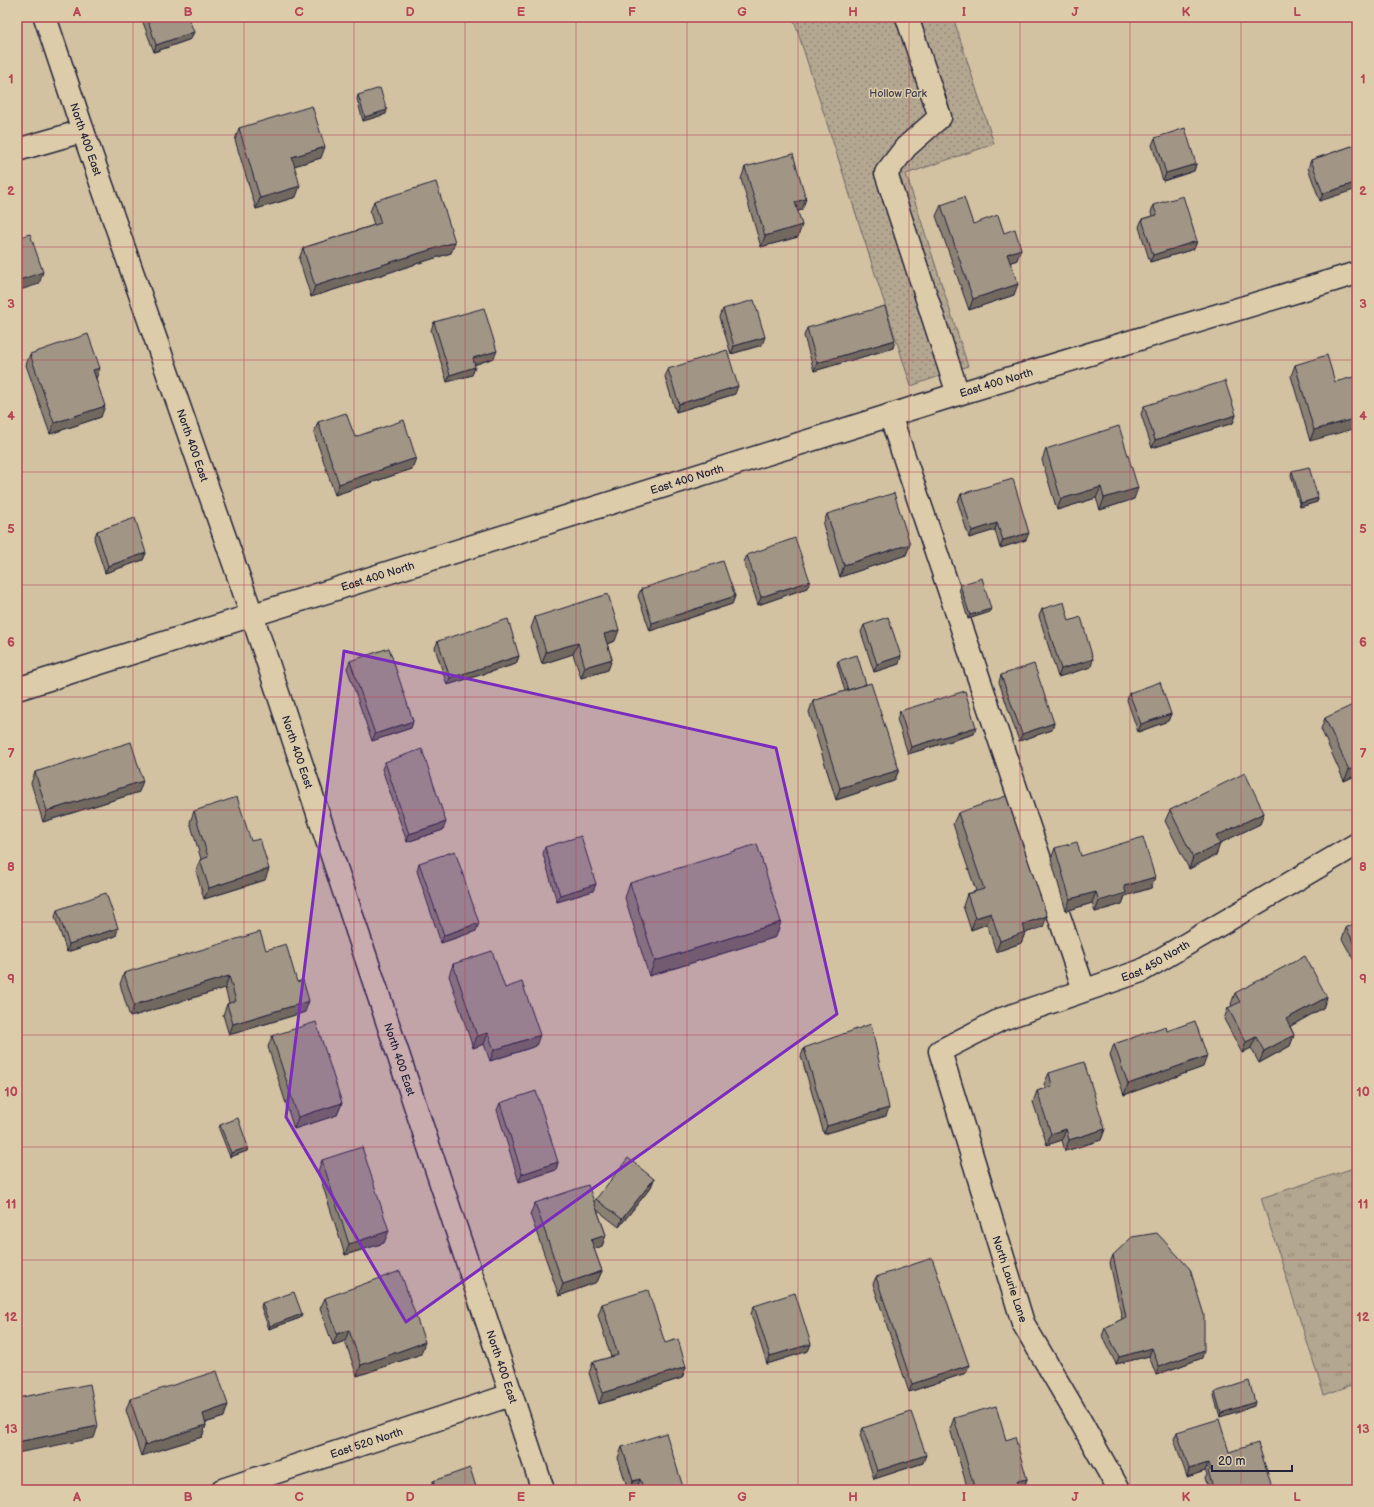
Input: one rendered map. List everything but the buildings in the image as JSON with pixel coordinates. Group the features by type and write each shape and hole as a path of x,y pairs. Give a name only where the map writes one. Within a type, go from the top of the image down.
{"street":[{"name":"North 400 East","path":"45,17 83,131 252,615 510,1395 543,1490"},
{"path":"906,17 940,117 906,147 886,173 958,394"},
{"path":"17,150 83,131"},
{"name":"East 400 North","path":"17,689 890,415 1357,273"},
{"path":"890,415 1084,990"},
{"name":"East 450 North","path":"940,1050 1002,1019 1141,971 1357,844"},
{"name":"North Laurie Lane","path":"940,1050 1023,1323 1119,1490"},
{"name":"East 520 North","path":"222,1490 510,1395"}],"highlighted area":[{"path":"344,651 776,748 837,1014 406,1322 286,1117"}],"green space":[{"name":"Hollow Park","path":"793,17 953,17 994,144 906,174 968,366 911,386"},
{"path":"1357,1167 1357,1383 1324,1395 1261,1198"}]}
